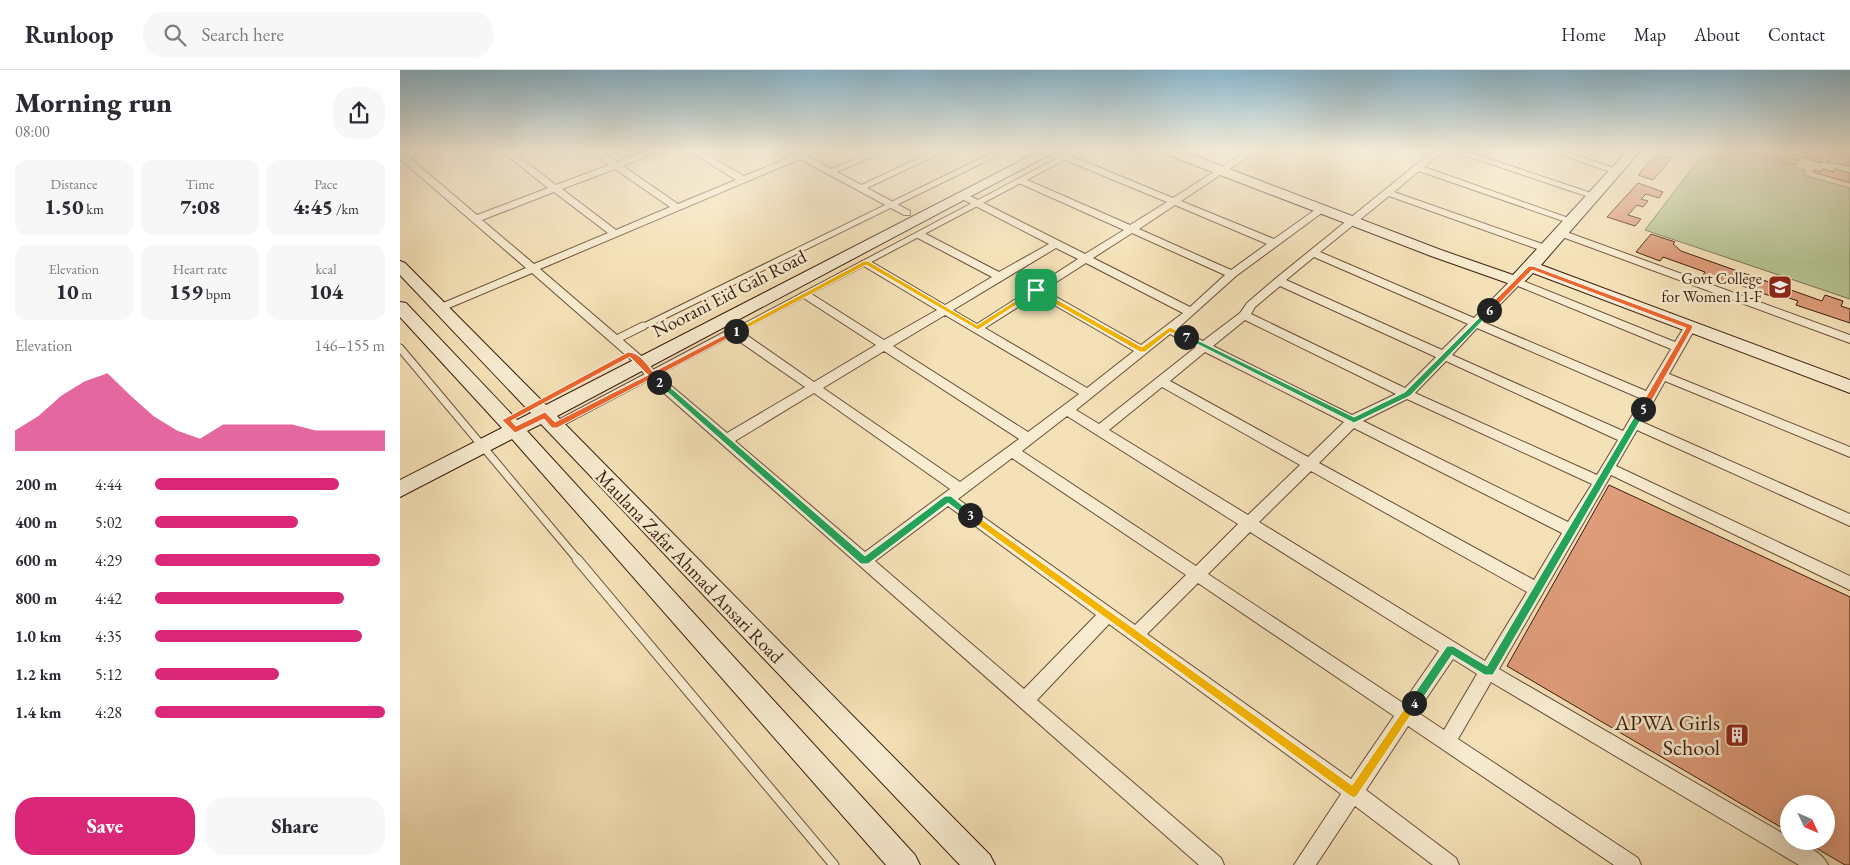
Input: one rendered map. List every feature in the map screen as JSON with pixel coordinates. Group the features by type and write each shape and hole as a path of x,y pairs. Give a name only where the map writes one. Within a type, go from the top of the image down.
{"main road":[{"name":"Noorani Eid Gah Road","path":"400,489 479,441 510,425 545,415 636,358 958,187"},
{"name":"Noorani Eid Gah Road","path":"636,358 996,187"},
{"path":"1264,187 1516,281 1531,267 1603,187"},
{"name":"Maulana Zafar Ahmad Ansari Road","path":"400,266 980,865"},
{"path":"1531,267 1850,388"},
{"name":"Maulana Zafar Ahmad Ansari Road","path":"400,306 510,425 905,865"},
{"name":"Noorani Eid Gah Road","path":"400,474 479,441"}],"street":[{"path":"439,187 534,268 636,358 652,376 1214,865"},
{"path":"553,187 615,234"},
{"path":"475,218 560,187"},
{"path":"648,187 678,208"},
{"path":"440,308 727,187"},
{"path":"1036,187 1232,274"},
{"path":"1138,187 1274,243"},
{"path":"978,328 1197,187"},
{"path":"1099,431 1244,315 1252,305 1279,281 1395,187"},
{"path":"1473,187 1572,221"},
{"path":"1568,187 1595,196"},
{"path":"861,188 907,213"},
{"path":"1388,193 1547,249"},
{"path":"971,200 1191,312"},
{"path":"864,561 1067,410 1086,393 1191,312 1232,274 1322,209"},
{"path":"1561,233 1850,339"},
{"path":"920,235 1000,277"},
{"path":"726,440 1055,244"},
{"path":"1313,254 1650,398"},
{"path":"866,263 1086,393"},
{"path":"1279,281 1626,438"},
{"path":"1136,634 1354,420 1407,394 1516,281 1677,346"},
{"path":"1036,290 1142,351"},
{"path":"806,294 1029,439"},
{"path":"1244,315 1407,394 1600,482"},
{"path":"1447,741 1635,424 1677,346 1690,327"},
{"path":"1170,329 1572,530"},
{"path":"734,332 814,388 1108,614 1354,792 1449,865"},
{"path":"1662,374 1850,452"},
{"path":"1161,381 1537,590"},
{"path":"1067,410 1450,649 1818,865"},
{"path":"1635,424 1850,520"},
{"path":"1012,451 1631,865"},
{"path":"1608,468 1850,583"},
{"path":"1025,700 1108,614"},
{"path":"1304,865 1450,649"}],"lane":[{"path":"615,340 928,187"},
{"path":"545,415 652,376 920,235 971,200 1006,187"},
{"path":"400,348 834,865"}],"green space":[{"path":"1678,187 1850,188 1850,299 1645,230"}],"building":[{"path":"1634,187 1649,187 1663,192 1659,198 1646,194 1641,199 1648,201 1643,207 1637,205 1628,215 1641,219 1635,226 1607,217"},
{"path":"1651,234 1675,242 1673,244 1681,251 1822,301 1825,295 1843,301 1841,306 1850,309 1850,323 1796,305 1798,301 1775,293 1773,297 1740,285 1745,277 1739,275 1733,285 1703,275 1705,272 1663,257 1660,261 1636,252"},
{"name":"APWA Girls School","path":"1609,485 1850,597 1850,865 1845,865 1819,850 1835,850 1835,795 1780,795 1780,827 1507,666"}],"place":[{"name":"Govt College for Women 11-F","path":"1780,287"},
{"name":"APWA Girls School","path":"1737,735"}],"route":[{"path":"1036,290 978,328 866,263 652,376 554,426 545,415 515,430 505,420 631,354 642,362 652,376 864,561 948,499 1354,792 1450,649 1489,672 1650,398 1677,346 1690,327 1531,267 1407,394 1354,420 1170,329 1142,351 1036,290"}]}
